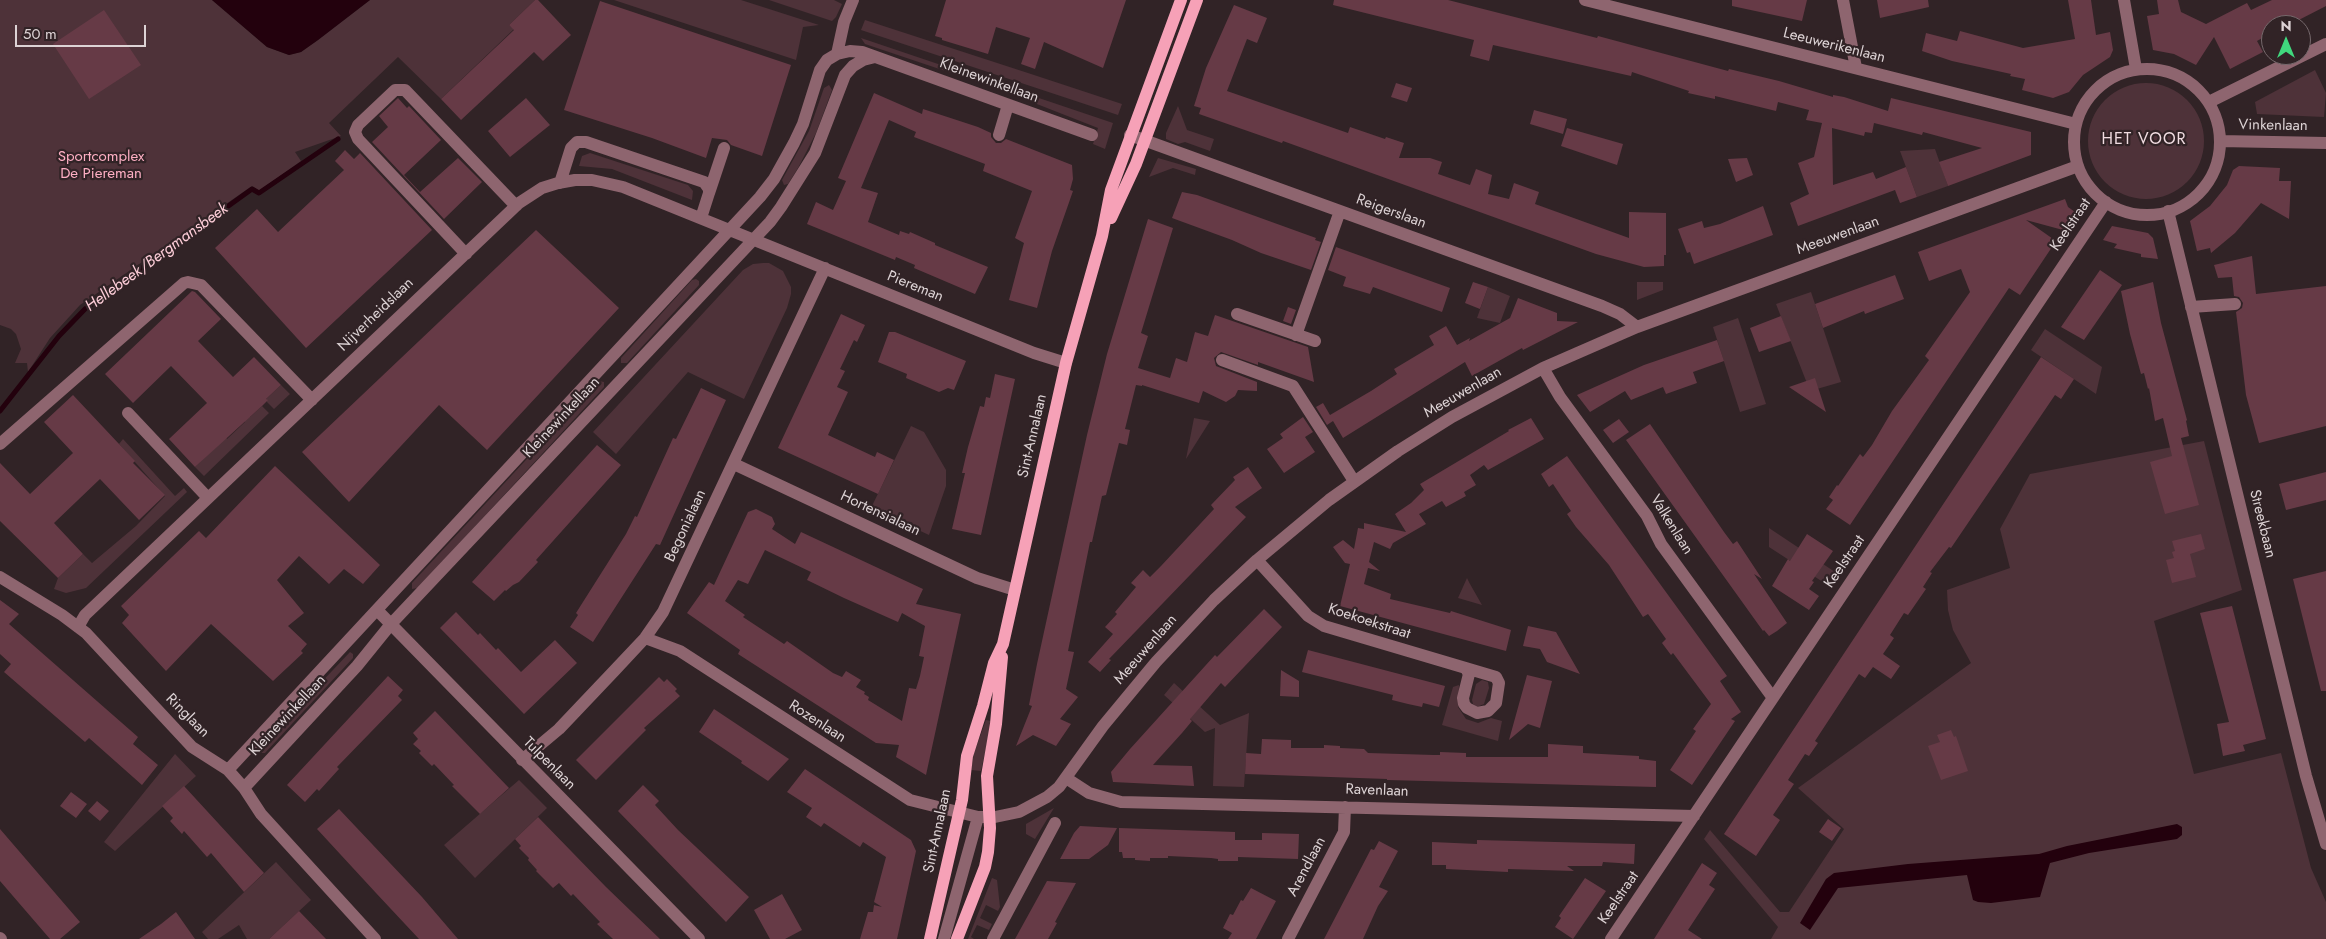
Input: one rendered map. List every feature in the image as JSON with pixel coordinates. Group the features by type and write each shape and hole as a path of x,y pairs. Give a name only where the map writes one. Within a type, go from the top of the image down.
{"main road":[{"name":"Sint-Annalaan","path":"957,939 986,864 990,841 984,818 986,776 996,724 1003,644 1066,363 1102,236 1111,190 1181,0"},
{"name":"Sint-Annalaan","path":"1102,236 1127,186 1197,0"},
{"name":"Sint-Annalaan","path":"930,939 959,814 967,756 994,663 1003,644"}],"street":[{"path":"838,54 844,22 853,0"},
{"name":"Leeuwerikenlaan","path":"1585,0 2076,124"},
{"path":"1843,0 1856,68"},
{"path":"2124,0 2136,69"},
{"path":"2209,102 2326,44"},
{"name":"Kleinewinkellaan","path":"228,770 760,197 774,179 803,124 820,70 827,60 838,54 850,51 862,52 1092,135"},
{"name":"Kleinewinkellaan","path":"244,788 357,666 391,624 781,208 815,153 845,75 853,66 863,60 875,57"},
{"path":"2136,69 2151,69 2170,72 2191,84 2209,102 2218,123 2220,141 2216,164 2205,186 2183,205 2168,211 2150,214 2134,213 2119,209 2106,202 2088,186 2078,166 2073,142 2081,110 2098,88 2110,80 2136,69"},
{"path":"466,254 358,139 355,132 358,125 394,90 405,90 516,206"},
{"path":"1000,135 1008,105"},
{"name":"Reigerslaan","path":"1130,135 1611,309 1637,327"},
{"path":"560,183 570,148 581,141 700,180 707,185 709,193"},
{"name":"Vinkenlaan","path":"2220,141 2326,143"},
{"path":"701,218 724,148"},
{"name":"Meeuwenlaan","path":"984,818 1019,812 1053,792 1066,778 1103,726 1174,641 1257,560 1308,517 1354,482 1452,417 1543,368 1637,327 2078,166"},
{"name":"Nijverheidslaan","path":"78,626 85,615 516,206 542,188 575,180 608,182 753,239"},
{"name":"Keelstraat","path":"1611,939 2106,202"},
{"path":"1296,335 1340,211"},
{"name":"Streekbaan","path":"2168,211 2306,776 2326,844"},
{"name":"Piereman","path":"753,239 1041,356 1066,363"},
{"name":"Begonialaan","path":"522,760 559,729 645,638 675,588 825,268"},
{"path":"0,444 184,283 192,281 201,285 312,400"},
{"path":"2191,307 2235,304"},
{"path":"1237,314 1315,341"},
{"path":"1222,360 1293,386 1354,482"},
{"name":"Valkenlaan","path":"1543,368 1560,396 1647,516 1661,544 1773,698"},
{"path":"128,413 208,498"},
{"name":"Hortensialaan","path":"734,464 977,578 1015,590"},
{"name":"Koekoekstraat","path":"1257,560 1308,616 1324,626 1466,668"},
{"name":"Ringlaan","path":"0,577 78,626 192,747 228,770 244,788 261,814 375,939"},
{"name":"Tulpenlaan","path":"377,610 699,939"},
{"name":"Rozenlaan","path":"645,638 680,651 903,797 919,804 984,818"},
{"name":"Ravenlaan","path":"1066,778 1089,793 1121,802 1694,816"},
{"name":"Arendlaan","path":"1288,939 1344,832 1345,806"},
{"name":"Sint-Annalaan","path":"944,939 984,818"},
{"path":"993,939 1055,823"}],"green space":[{"name":"Sportcomplex De Piereman","path":"0,0 212,0 267,47 289,55 301,52 370,0 535,0 509,25 514,29 441,99 398,57 329,123 341,136 295,152 301,161 259,191 252,186 80,305 50,338 28,372 27,363 15,363 21,349 16,334 11,329 0,325"},
{"path":"614,0 741,0 819,25 803,27 796,60"},
{"path":"769,0 834,0 842,4 832,21"},
{"path":"865,20 1122,104 1118,115 861,30"},
{"path":"861,38 1113,123 1105,149 1093,144 1098,128 996,88 865,44"},
{"path":"2315,70 2326,93 2324,117 2257,114 2255,102"},
{"path":"2146,83 2168,88 2187,100 2199,119 2204,141 2199,163 2187,182 2168,194 2146,199 2124,194 2105,182 2093,163 2088,141 2093,119 2105,100 2124,88"},
{"path":"829,85 832,90 816,133 798,168 788,184 784,185 782,180 809,131 824,88"},
{"path":"1178,106 1187,130 1214,139 1210,151 1185,142 1178,144 1166,139 1166,133"},
{"path":"1935,149 1948,186 1917,197 1900,151"},
{"path":"590,153 688,185 693,191 692,200 612,169 579,166 582,156"},
{"path":"1158,158 1196,169 1195,175 1173,168 1149,177"},
{"path":"769,263 783,271 791,287 791,294 787,308 744,399 688,372 616,454 593,432 743,270 753,264"},
{"path":"696,279 699,281 699,285 627,363 621,363 621,358 692,280"},
{"path":"1637,282 1663,282 1663,290 1637,300"},
{"path":"1488,287 1510,296 1500,323 1477,318"},
{"path":"1811,292 1841,382 1810,391 1776,304"},
{"path":"1738,318 1766,404 1740,412 1713,327"},
{"path":"2045,329 2102,367 2096,394 2031,350"},
{"path":"599,381 604,382 604,387 418,588 412,589 412,583"},
{"path":"281,385 290,394 274,409 266,399"},
{"path":"262,406 269,413 204,476 195,467 226,437 227,439 245,422 244,420 248,416 250,417"},
{"path":"1194,418 1210,421 1186,459"},
{"path":"911,426 924,432 946,470 946,486 929,535 871,508"},
{"path":"123,439 175,496 184,488 187,492 86,588 66,593 54,589 58,578 83,554 92,563 136,526 165,496 119,444"},
{"path":"2204,441 2242,590 2154,621 2194,774 2281,753 2311,868 2326,902 2326,939 1771,939 1778,927 1704,839 1710,830 1780,912 1789,912 1844,829 1798,788 1971,663 1953,630 1948,610 1947,590 2010,568 2000,529 2030,474"},
{"path":"1769,528 1835,572 1826,584 1769,547"},
{"path":"1467,578 1470,584 1482,605 1458,598"},
{"path":"350,652 353,654 353,658 265,753 259,753 259,748"},
{"path":"1482,680 1488,682 1489,688 1484,704 1477,707 1473,704 1472,700 1476,684"},
{"path":"1174,683 1220,725 1249,713 1244,787 1213,786 1215,728 1205,732 1164,695"},
{"path":"1459,685 1458,707 1466,719 1478,723 1491,718 1502,721 1498,741 1442,725 1453,687"},
{"path":"986,720 991,721 991,724 981,771 971,770 974,753"},
{"path":"175,754 196,776 115,851 104,842"},
{"path":"519,780 547,808 475,878 444,845"},
{"path":"1054,808 1035,839 1026,834 1026,824"},
{"path":"276,862 311,900 269,939 247,939 239,925 218,939 208,939 202,932"},
{"path":"992,878 997,880 1000,907 998,911 986,905 980,918 992,924 989,930 977,925 971,937 974,939 968,939"}],"shaded area":[{"path":"212,0 370,0 301,52 289,55 267,47"},
{"path":"2177,824 2182,827 2182,835 2177,839 2089,853 2050,863 2040,897 1991,903 1978,902 1973,900 1967,875 1838,888 1810,930 1800,923 1826,879 1834,873 1908,864 2039,854 2067,846"}],"building":[{"path":"535,0 538,0 571,35 543,61 534,52 461,120 441,99 514,30 509,25"},
{"path":"946,0 1126,0 1103,68 1044,42 1035,69 1021,64 1030,38 996,27 988,54 942,40 942,38 935,36"},
{"path":"1334,0 1448,0 1597,38 1598,36 1728,71 1729,69 1779,81 1833,97 1833,95 1844,97 1888,111 1891,98 2031,132 2031,155 1948,186 1939,162 1982,148 1923,132 1922,135 1874,123 1872,133 1865,132 1864,136 1832,128 1833,185 1873,172 1876,179 1906,167 1917,197 1900,203 1895,190 1798,226 1790,203 1809,194 1798,163 1814,157 1822,123 1806,120 1809,110 1778,102 1776,111 1715,96 1715,99 1688,93 1689,91 1632,72 1631,76 1493,45 1489,61 1470,56 1474,40 1333,5"},
{"path":"1732,0 1807,0 1802,21 1732,6"},
{"path":"1877,0 1928,0 1929,7 1880,18"},
{"path":"2068,0 2091,0 2096,35 2110,32 2113,50 2110,57 2083,75 2069,92 2053,98 2022,90 2025,79 2010,76 2011,74 1952,61 1922,51 1926,33 1957,41 1960,31 2023,48 2075,39"},
{"path":"2157,0 2178,0 2181,12 2206,24 2247,3 2251,10 2272,0 2326,0 2326,6 2308,15 2261,15 2261,39 2257,41 2261,53 2230,69 2214,37 2196,65 2174,54 2153,50 2147,16 2159,14"},
{"path":"600,1 791,65 762,156 731,145 727,140 712,138 706,158 652,138 564,110"},
{"path":"1234,5 1267,18 1257,43 1247,39 1227,91 1348,133 1350,127 1385,139 1386,137 1404,143 1399,158 1430,158 1442,162 1438,174 1470,185 1476,169 1492,175 1488,194 1509,199 1514,183 1539,192 1535,204 1629,238 1629,212 1666,213 1666,255 1664,255 1664,266 1644,267 1596,254 1283,141 1282,143 1199,114 1201,108 1194,106 1206,68"},
{"path":"104,10 141,65 89,99 53,44"},
{"path":"1396,83 1412,88 1407,102 1391,97"},
{"path":"874,93 922,114 923,109 978,127 991,133 991,137 996,143 1001,143 1006,139 1072,165 1073,179 1070,190 1073,191 1052,251 1037,308 1009,300 1024,243 1015,238 1032,191 983,171 985,164 914,137 916,132 889,120 861,188 878,193 868,222 899,235 900,231 909,234 910,232 935,243 935,245 988,267 975,294 914,268 915,265 896,257 895,260 807,224 816,202 833,210 846,181 838,178"},
{"path":"398,98 407,108 409,106 441,140 404,175 420,192 458,158 482,182 444,219 372,142 388,127 379,116"},
{"path":"526,98 550,125 510,157 488,131"},
{"path":"1534,110 1567,119 1563,134 1530,124"},
{"path":"1567,128 1623,144 1617,165 1561,146"},
{"path":"345,150 354,159 360,153 432,230 306,348 215,248 257,209 278,232 344,170 335,161"},
{"path":"1747,158 1753,175 1736,182 1728,159"},
{"path":"2239,166 2280,168 2279,181 2291,181 2289,219 2261,203 2235,233 2211,253 2210,248 2197,251 2190,221 2210,206 2227,185 2233,170"},
{"path":"1182,192 1197,195 1316,238 1315,240 1321,242 1311,270 1261,253 1172,218"},
{"path":"2065,199 2068,207 2075,212 2063,230 2026,220 2056,241 2020,295 2009,288 1850,525 1826,509 1833,500 1829,497 1860,454 1863,457 1872,445 1892,411 1929,360 1925,356 1970,292 1961,269 1929,281 1918,252"},
{"path":"1763,206 1773,235 1694,264 1690,252 1687,253 1678,229 1702,221 1704,228 1720,224"},
{"path":"1148,219 1173,228 1141,333 1148,336 1138,368 1170,378 1176,358 1187,362 1195,332 1208,336 1215,315 1308,347 1314,382 1258,362 1258,365 1221,352 1214,358 1216,366 1257,382 1257,391 1238,390 1235,396 1226,402 1203,391 1199,403 1142,385 1136,385 1125,429 1130,430 1127,445 1119,443 1106,495 1102,496 1092,542 1090,542 1068,651 1074,652 1066,689 1078,697 1060,719 1071,724 1056,746 1033,735 1016,746 1032,706 1029,705 1037,664 1087,435 1107,354"},
{"path":"2112,226 2148,233 2153,238 2158,259 2141,257 2141,254 2114,248 2117,244 2103,240"},
{"path":"536,230 619,308 487,450 439,405 349,502 302,452"},
{"path":"1336,247 1450,288 1442,312 1373,287 1370,294 1343,286 1346,277 1328,270"},
{"path":"2252,256 2256,294 2326,286 2326,426 2259,443 2246,395 2236,312 2242,308 2243,303 2239,297 2234,296 2232,277 2218,278 2214,265"},
{"path":"2100,270 2122,285 2084,340 2061,327"},
{"path":"1895,275 1904,299 1865,314 1864,311 1823,328 1815,304"},
{"path":"1473,282 1488,287 1480,309 1465,303"},
{"path":"2153,282 2161,323 2187,420 2189,436 2181,438 2199,505 2165,514 2150,462 2172,456 2163,418 2155,421 2149,388 2144,373 2141,374 2121,291"},
{"path":"192,291 221,319 198,341 233,377 254,357 281,385 266,399 268,400 262,406 195,467 169,439 207,403 171,366 133,403 105,374"},
{"path":"1518,298 1557,313 1557,321 1578,322 1523,350 1522,348 1472,376 1465,362 1343,438 1333,421 1327,425 1316,407 1323,403 1330,415 1371,391 1397,374 1394,369 1434,345 1429,336 1446,326 1457,345 1470,338 1469,341 1510,318"},
{"path":"1288,307 1296,310 1291,324 1283,321"},
{"path":"841,314 865,325 857,342 854,340 840,369 845,371 837,387 848,392 828,435 875,457 877,452 894,460 878,494 778,448"},
{"path":"1781,316 1791,341 1759,352 1750,328"},
{"path":"889,332 895,332 966,361 954,390 948,388 939,392 906,378 907,374 878,362"},
{"path":"1717,340 1724,361 1693,372 1697,383 1666,394 1663,387 1631,400 1625,391 1590,412 1577,395 1644,365"},
{"path":"2041,357 2074,379 2061,399 2055,395 1951,548 1949,547 1930,572 1932,573 1923,587 1926,589 1908,615 1904,613 1890,635 1894,638 1883,654 1900,666 1891,679 1873,667 1865,678 1859,674 1815,741 1818,743 1809,756 1805,754 1788,780 1794,784 1773,815 1780,820 1756,856 1724,834"},
{"path":"995,374 1015,379 981,535 952,529 965,473 962,473 968,447 980,406 984,407 986,397 990,398"},
{"path":"1815,378 1826,412 1789,387"},
{"path":"701,388 726,400 660,545 656,544 593,642 570,627 578,615 576,613 626,534 635,516 637,517 673,438 676,439"},
{"path":"73,395 135,461 133,463 165,495 139,520 100,479 54,523 83,554 58,578 0,521 0,463 30,494 73,453 44,422"},
{"path":"1303,417 1313,432 1305,437 1315,452 1284,473 1267,449 1283,438 1280,434"},
{"path":"1531,418 1544,439 1488,470 1484,465 1470,475 1476,485 1464,492 1466,496 1446,507 1442,501 1419,514 1426,524 1393,543 1390,549 1374,542 1369,562 1380,571 1368,568 1364,584 1391,594 1390,599 1450,613 1451,611 1511,630 1506,651 1340,606 1350,564 1345,563 1333,547 1343,540 1354,549 1358,528 1364,529 1364,523 1406,532 1395,514 1411,503 1424,490 1420,484"},
{"path":"1619,419 1629,432 1613,443 1603,430"},
{"path":"1650,424 1724,532 1733,544 1737,541 1762,579 1754,574 1787,623 1769,636 1763,631 1626,440"},
{"path":"597,445 621,465 536,560 538,562 519,582 505,590 494,601 472,582"},
{"path":"1567,456 1727,676 1720,681 1741,712 1731,719 1735,721 1692,785 1670,770 1696,731 1693,729 1711,704 1673,653 1671,655 1662,643 1666,639 1648,614 1643,617 1609,565 1576,527 1567,514 1571,511 1553,484 1549,487 1541,474"},
{"path":"275,466 380,565 363,584 344,569 329,584 299,556 277,580 304,613 288,626 307,644 301,651 303,653 273,681 211,624 166,671 122,623 129,615 121,606 199,531 206,538"},
{"path":"1248,467 1262,488 1235,507 1246,517 1109,659 1111,660 1100,672 1088,662 1113,634 1105,627 1117,614 1115,612 1136,587 1131,583 1143,570 1150,577 1214,509 1211,505 1235,480 1233,477"},
{"path":"2326,472 2326,500 2286,510 2279,484"},
{"path":"756,509 772,517 775,524 772,529 795,544 801,532 923,589 916,604 961,614 926,775 896,757 899,745 876,743 738,654 740,650 687,613 709,582 714,585 748,512","holes":["765,550 811,572 807,580 844,598 898,622 902,613 925,626 919,656 924,657 920,676 916,689 909,688 902,721 868,700 869,697 864,694 865,692 856,687 861,680 846,671 842,677 833,673 787,641 784,644 743,617 745,615 725,601 738,580 748,584"]},
{"path":"1807,534 1833,551 1812,581 1814,582 1809,589 1819,596 1809,610 1772,586 1788,559 1790,561"},
{"path":"2201,534 2205,549 2190,554 2196,577 2172,583 2166,560 2174,558 2172,552 2175,551 2172,541"},
{"path":"2326,571 2326,691 2321,691 2293,579"},
{"path":"0,600 19,614 9,624 138,737 133,744 158,765 142,785 89,738 85,742 4,672 11,664 0,654"},
{"path":"2232,606 2266,739 2243,745 2245,751 2223,756 2217,724 2229,722 2200,613"},
{"path":"1264,609 1282,627 1225,687 1221,683 1190,719 1192,721 1153,765 1192,766 1194,786 1113,782 1111,772 1130,749 1215,655 1217,657"},
{"path":"456,612 478,635 480,633 496,650 498,648 521,672 555,640 577,663 524,714 440,628"},
{"path":"1528,626 1556,632 1580,674 1547,662 1540,649 1523,646"},
{"path":"1308,650 1445,686 1439,707 1423,703 1422,707 1392,700 1393,695 1302,672"},
{"path":"1281,670 1299,681 1299,697 1280,696"},
{"path":"1527,675 1552,681 1540,728 1528,724 1509,740"},
{"path":"388,676 403,690 398,696 402,700 337,767 339,769 319,791 317,789 305,802 287,785"},
{"path":"659,677 664,682 667,679 677,689 675,691 680,696 644,728 646,730 596,780 576,760"},
{"path":"714,709 789,759 768,781 741,763 742,761 699,732"},
{"path":"435,711 509,788 480,814 452,786 454,785 434,764 432,766 419,753 421,751 413,744 418,739 413,733"},
{"path":"1951,730 1954,737 1956,736 1968,771 1941,780 1928,746 1940,742 1937,735"},
{"path":"1262,739 1291,740 1291,748 1324,748 1324,745 1364,749 1368,753 1440,755 1440,752 1466,753 1466,757 1548,757 1548,744 1583,746 1583,753 1639,756 1639,759 1656,761 1656,787 1387,780 1245,774 1246,753 1261,754"},
{"path":"805,769 911,840 916,851 897,939 860,939 868,912 873,912 874,905 882,907 874,902 886,857 863,842 860,847 824,823 821,827 806,817 812,808 787,792"},
{"path":"643,785 659,801 655,805 678,830 749,897 726,922 618,811"},
{"path":"184,786 264,873 244,892 211,853 207,857 184,831 182,834 170,821 173,818 162,806"},
{"path":"71,792 87,804 76,818 60,806"},
{"path":"97,801 109,811 100,821 88,811"},
{"path":"339,809 422,897 458,939 419,939 317,829"},
{"path":"538,817 660,939 613,939 597,924 600,922 573,894 571,896 559,883 553,888 536,871 528,860 529,858 519,848 521,846 515,839"},
{"path":"1828,819 1841,828 1832,841 1819,832"},
{"path":"1080,826 1117,828 1108,845 1089,859 1060,859 1074,833"},
{"path":"1119,828 1235,832 1235,840 1262,840 1262,833 1299,834 1298,859 1238,857 1238,861 1218,861 1218,859 1211,858 1168,856 1168,858 1150,858 1150,861 1123,858 1122,852 1119,852"},
{"path":"0,829 80,922 60,939 50,939 0,881"},
{"path":"1477,840 1635,844 1634,864 1603,862 1602,866 1567,866 1574,871 1508,869 1508,872 1446,869 1446,865 1432,865 1432,842 1477,844"},
{"path":"1379,841 1398,851 1379,887 1388,891 1378,906 1363,939 1324,939 1371,849 1374,850"},
{"path":"1702,863 1717,873 1709,885 1715,889 1688,930 1702,939 1654,939"},
{"path":"1585,878 1606,891 1573,939 1555,927 1561,918 1559,916"},
{"path":"1047,881 1076,883 1048,939 1015,939"},
{"path":"1251,888 1276,901 1256,939 1228,939 1232,933 1223,928 1230,914 1233,915 1241,900 1243,901"},
{"path":"782,894 802,930 785,939 770,939 754,910"},
{"path":"299,911 326,939 269,939"},
{"path":"176,912 195,939 139,939 161,924"}],"waterway":[{"name":"Hellebeek/Bergmansbeek","path":"0,411 59,336 85,309 252,189 259,193 338,139"}],"district":[{"name":"HET VOOR","path":"2144,140"}]}
